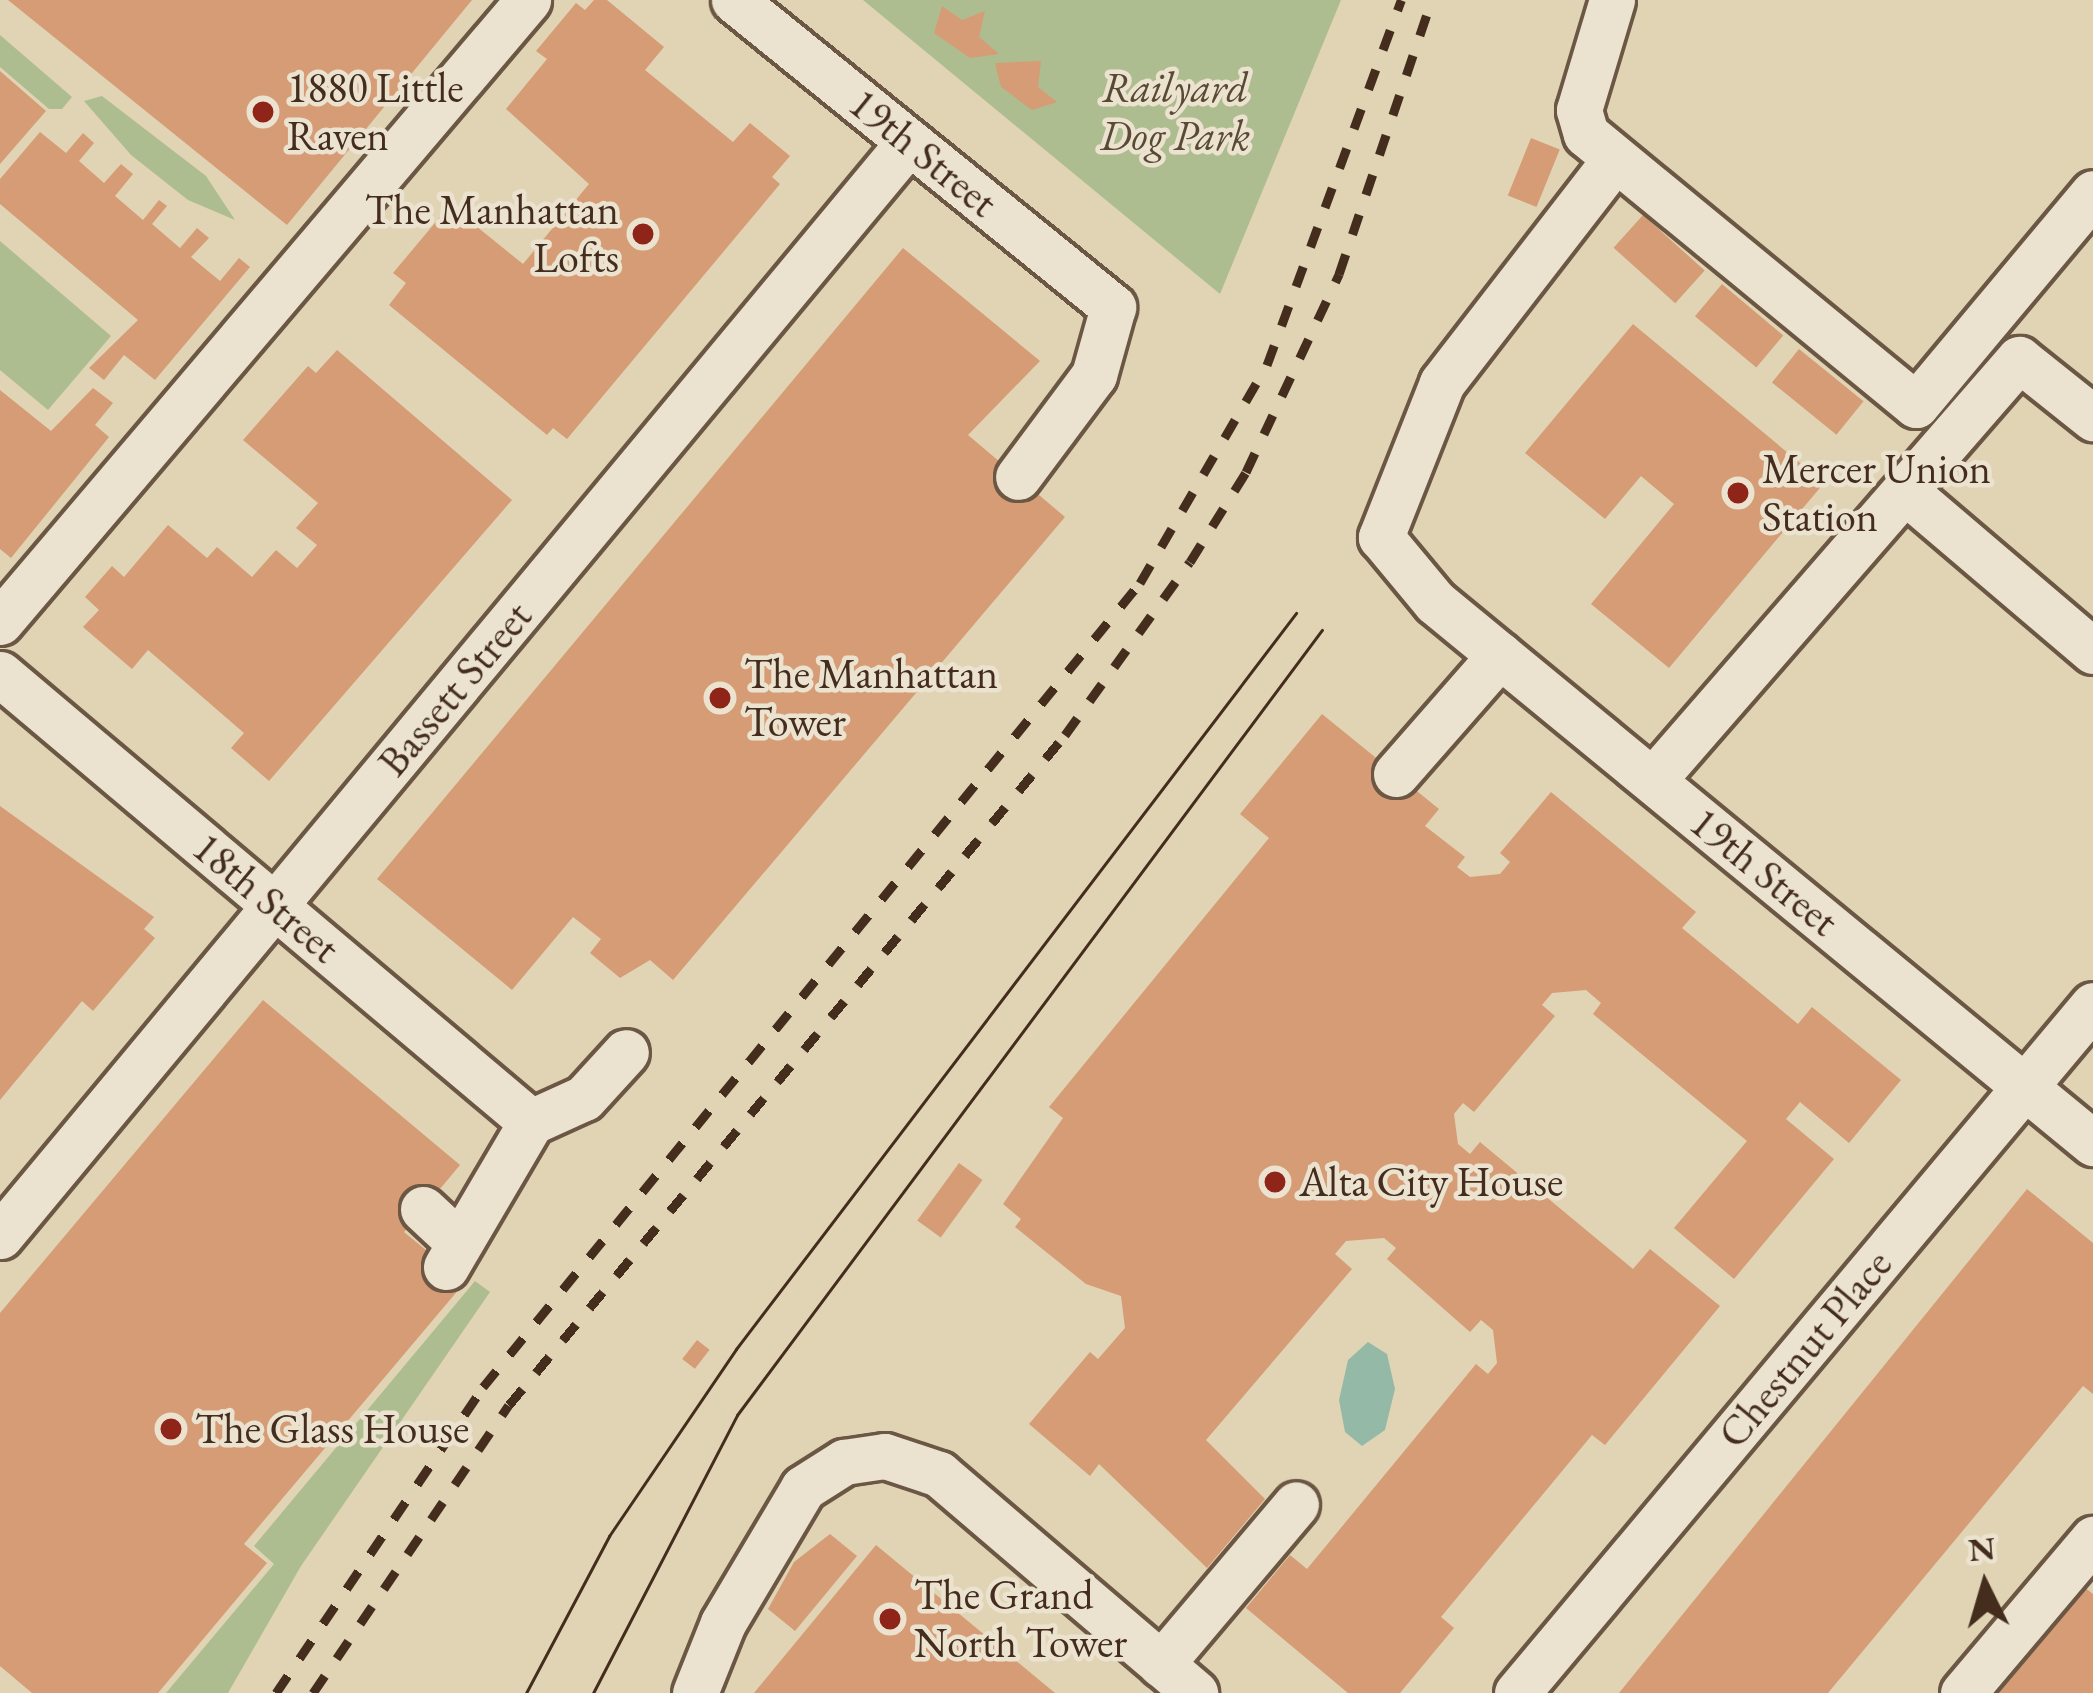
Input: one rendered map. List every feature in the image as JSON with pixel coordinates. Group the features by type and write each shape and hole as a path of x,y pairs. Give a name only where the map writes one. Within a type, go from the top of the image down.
{"street":[{"path":"0,622 528,0"},
{"name":"19th Street","path":"734,0 1113,307 1089,384 1018,477"},
{"path":"1612,0 1579,110 1586,134 1916,406 2093,193"},
{"name":"Bassett Street","path":"0,1236 909,142"},
{"name":"19th Street","path":"1615,159 1442,383 1382,537 1435,602 2093,1143"},
{"path":"1653,780 2019,359 2093,418"},
{"path":"1905,491 2093,651"},
{"path":"1396,774 1500,655"},
{"name":"18th Street","path":"0,674 532,1122"},
{"name":"Chestnut Place","path":"1516,1693 2093,1005"},
{"path":"436,1239 500,1181 532,1122 584,1098 626,1052"},
{"path":"695,1693 723,1623 794,1500 829,1468 864,1457 904,1459 939,1474 1174,1682 1296,1504"},
{"path":"1963,1693 2051,1598 2093,1539"}],"green space":[{"name":"Railyard Dog Park","path":"863,0 1341,0 1220,294"},
{"path":"0,35 72,97 62,109 49,109 0,67"},
{"path":"102,96 206,176 235,220 188,200 131,155 84,101"},
{"path":"0,241 111,336 48,410 0,370"},
{"path":"475,1281 490,1292 301,1566 228,1693 166,1693 274,1564 254,1546"}],"shaded area":[{"path":"1368,1342 1387,1354 1395,1389 1385,1430 1362,1446 1345,1432 1339,1400 1348,1360"}],"building":[{"name":"1880 Little Raven","path":"8,0 472,0 287,225"},
{"name":"The Manhattan Lofts","path":"594,0 607,0 664,47 645,70 733,142 750,123 790,156 772,177 780,184 567,439 553,428 547,435 389,305 406,283 393,273 450,205 523,264 589,184 506,109 547,59 536,51 576,3 585,10"},
{"path":"942,6 962,20 985,11 979,37 999,54 970,58 934,33"},
{"path":"1041,61 1038,87 1057,102 1032,110 1001,87 995,63"},
{"path":"0,71 46,111 0,164"},
{"path":"40,132 66,153 83,133 94,143 79,161 104,183 121,164 133,174 115,196 143,220 159,200 167,206 152,224 180,248 197,228 209,238 191,257 220,281 239,258 250,267 155,380 124,355 104,380 89,368 138,320 0,204 0,179"},
{"path":"1531,138 1560,150 1537,207 1508,195"},
{"path":"1643,215 1705,271 1675,303 1614,248"},
{"name":"The Manhattan Tower","path":"903,248 1040,361 968,435 1065,517 673,980 650,960 620,978 590,953 601,939 573,917 512,990 377,879"},
{"path":"1722,284 1783,335 1756,368 1695,316"},
{"name":"Mercer Union Station","path":"1633,324 1824,483 1669,668 1591,604 1674,504 1641,476 1605,519 1525,453"},
{"path":"1799,349 1864,401 1836,435 1772,382"},
{"name":"The Manhattan Lofts","path":"337,350 512,500 269,781 231,748 244,733 148,650 132,669 83,627 99,610 85,597 112,566 124,577 168,525 207,558 217,547 252,577 276,550 297,568 317,545 296,528 318,503 243,440 308,366 316,373"},
{"path":"93,388 113,403 95,425 109,437 11,558 0,549 0,390 51,431"},
{"name":"Alta City House","path":"1322,714 1439,809 1425,826 1465,857 1457,867 1470,877 1500,874 1510,862 1500,853 1551,792 1696,912 1682,928 1798,1024 1812,1007 1901,1080 1849,1143 1800,1102 1786,1119 1834,1159 1734,1279 1674,1228 1747,1141 1593,1014 1601,1003 1586,990 1552,993 1542,1005 1555,1016 1474,1112 1463,1103 1454,1114 1458,1144 1470,1154 1480,1142 1633,1269 1650,1249 1720,1306 1605,1445 1592,1435 1441,1617 1454,1628 1400,1693 1348,1693 1246,1608 1290,1555 1307,1569 1476,1364 1488,1374 1497,1363 1493,1330 1481,1320 1470,1332 1387,1259 1396,1248 1384,1238 1346,1241 1335,1254 1352,1269 1206,1440 1265,1499 1207,1568 1099,1464 1090,1476 1029,1424 1090,1352 1098,1359 1125,1328 1121,1296 1086,1284 1015,1227 1021,1219 1003,1204 1063,1118 1049,1107 1269,838 1240,814"},
{"path":"0,806 154,917 144,929 155,938 93,1011 82,1001 0,1100"},
{"name":"The Glass House","path":"263,1000 460,1165 404,1232 465,1282 244,1544 267,1563 158,1693 32,1693 0,1666 0,1313"},
{"path":"959,1163 982,1180 941,1237 917,1220"},
{"path":"2027,1189 2093,1243 2093,1394 2083,1386 1828,1693 1619,1693"},
{"path":"697,1340 710,1350 695,1369 682,1359"},
{"path":"830,1534 857,1556 795,1631 768,1609 794,1562"},
{"name":"The Grand North Tower","path":"876,1545 1055,1693 754,1693"},
{"path":"2074,1579 2093,1594 2093,1693 1979,1693"}],"tram line":[{"path":"526,1693 609,1536 736,1349 1296,613"},
{"path":"593,1693 737,1415 1322,630"}],"railway":[{"path":"276,1693 483,1387 1140,583 1267,365 1401,0"},
{"path":"313,1693 509,1405 1065,735 1190,562 1246,472 1339,274 1432,0"}],"place":[{"name":"1880 Little Raven","path":"263,112"},
{"name":"The Manhattan Lofts","path":"643,234"},
{"name":"Mercer Union Station","path":"1738,493"},
{"name":"The Manhattan Tower","path":"720,698"},
{"name":"Alta City House","path":"1275,1182"},
{"name":"The Glass House","path":"171,1429"},
{"name":"The Grand North Tower","path":"890,1619"}]}
